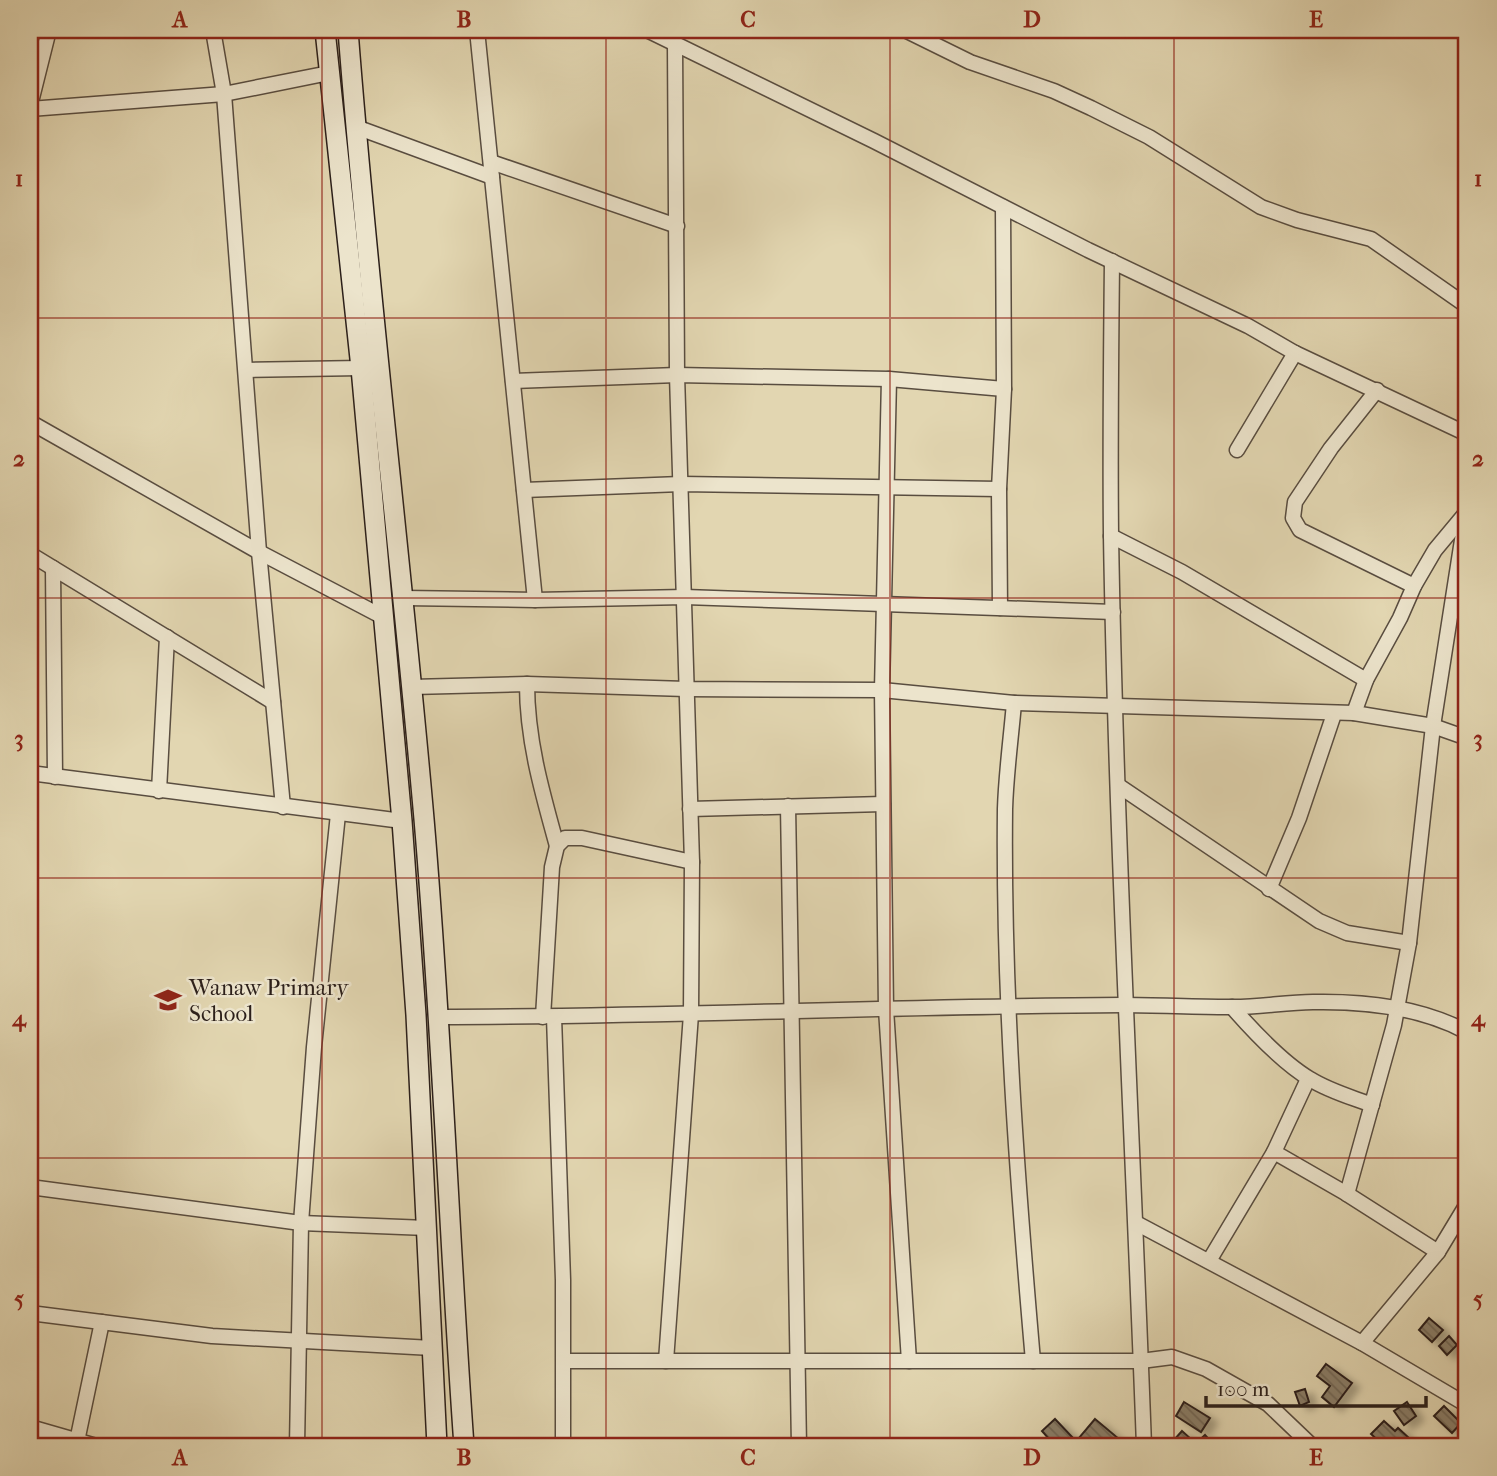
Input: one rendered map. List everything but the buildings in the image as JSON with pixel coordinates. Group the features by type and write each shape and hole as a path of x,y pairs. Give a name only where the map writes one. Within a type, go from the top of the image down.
{"main road":[{"path":"325,30 361,368 402,821 416,1015 437,1446"},
{"path":"348,30 412,687 438,1017 464,1446"}],"street":[{"path":"49,30 30,108 224,94 329,73"},
{"path":"213,30 224,94 259,552 283,807"},
{"path":"477,30 535,600"},
{"path":"647,30 1248,326 1295,353 1467,434"},
{"path":"905,30 970,62 1054,91 1091,108 1149,137 1261,207 1297,220 1371,239 1467,306"},
{"path":"666,1361 691,1014 692,862 677,375 675,44"},
{"path":"356,127 677,226"},
{"path":"1000,608 999,489 1004,389 1003,207"},
{"path":"1112,261 1113,612 1125,1005 1144,1446"},
{"path":"1237,450 1295,353"},
{"path":"246,370 361,368"},
{"path":"513,381 677,375 889,379 1004,389"},
{"path":"889,379 881,690 886,1009 909,1361"},
{"path":"1377,390 1295,502 1293,518 1300,530 1414,586"},
{"path":"30,422 259,552 383,617"},
{"path":"524,490 681,484 999,489"},
{"path":"1354,713 1366,680 1414,586 1435,550 1467,510"},
{"path":"1347,1194 1394,1025 1409,943 1433,726 1467,510"},
{"path":"1111,536 1182,572 1366,680"},
{"path":"30,554 273,702"},
{"path":"53,568 55,777"},
{"path":"404,598 535,600 685,597 1113,612"},
{"path":"159,791 167,637"},
{"path":"412,687 527,684 686,689 881,690 1014,703 1354,713 1433,726 1467,738"},
{"path":"527,684 531,744 556,846 552,867 549,1017 564,1361 564,1446"},
{"path":"1014,703 1005,806 1008,1006 1017,1177 1033,1361"},
{"path":"1269,889 1299,818 1334,714"},
{"path":"30,773 402,821"},
{"path":"1119,786 1319,921 1347,933 1409,943"},
{"path":"690,809 883,804"},
{"path":"788,806 800,1446"},
{"path":"297,1446 301,1223 314,1047 338,814"},
{"path":"556,846 565,838 582,838 692,862"},
{"path":"438,1017 549,1017 1008,1006 1232,1007 1313,1002 1396,1007 1454,1025 1467,1032"},
{"path":"1232,1007 1255,1033 1308,1079 1372,1105"},
{"path":"1209,1261 1274,1152 1308,1079"},
{"path":"1274,1152 1347,1194 1438,1252"},
{"path":"30,1188 301,1223 427,1228"},
{"path":"1362,1343 1438,1252 1467,1204"},
{"path":"1136,1223 1362,1343 1467,1405"},
{"path":"30,1313 212,1336 432,1348"},
{"path":"77,1444 102,1322"},
{"path":"564,1361 1141,1361 1172,1357 1206,1369 1268,1404 1312,1446"},
{"path":"30,1427 77,1444 96,1446"}],"place":[{"name":"Wanaw Primary School","path":"168,1000"}]}
